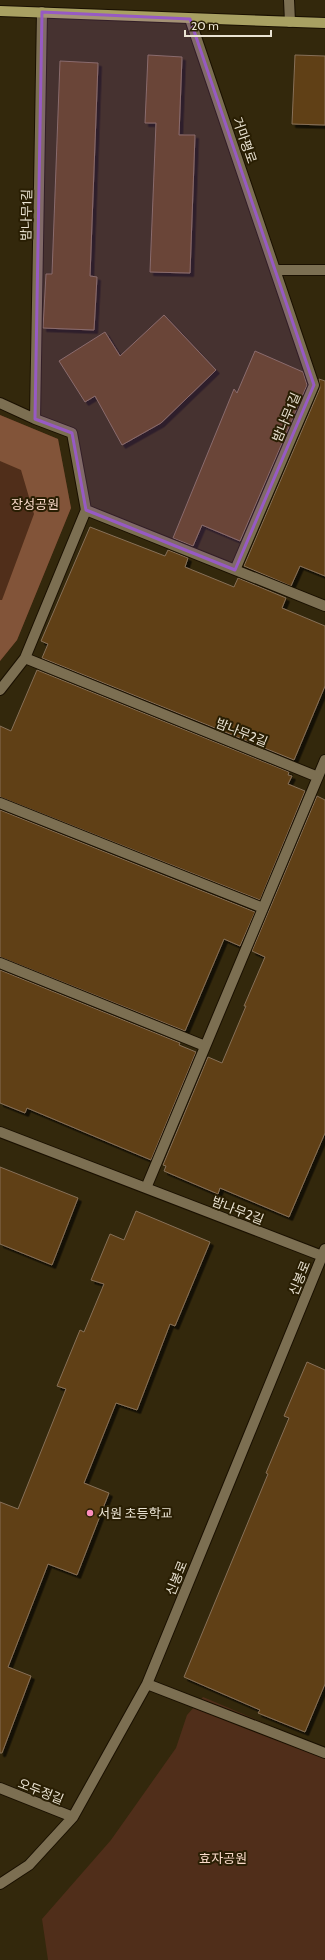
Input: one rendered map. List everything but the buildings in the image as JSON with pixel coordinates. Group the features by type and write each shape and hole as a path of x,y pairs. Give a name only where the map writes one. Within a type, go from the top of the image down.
{"main road":[{"path":"0,11 325,23"}],"street":[{"path":"288,0 290,22"},
{"name":"밤나무1길","path":"35,419 42,12"},
{"name":"거마평로","path":"190,19 276,270"},
{"path":"276,270 325,270"},
{"name":"밤나무1길","path":"235,570 314,385 276,270"},
{"path":"0,402 35,419 72,433 86,510 25,658 0,690"},
{"path":"86,510 325,606"},
{"name":"밤나무2길","path":"25,658 318,777"},
{"path":"146,1188 325,760"},
{"path":"0,803 263,908"},
{"path":"0,963 206,1046"},
{"name":"밤나무2길","path":"0,1132 324,1254"},
{"name":"신봉로","path":"0,1884 29,1865 73,1817 147,1684 324,1254"},
{"path":"147,1684 323,1752 325,1741"},
{"name":"오두정길","path":"0,1788 73,1817"}],"highlighted area":[{"path":"42,12 190,19 314,385 235,570 86,510 72,433 35,419"}],"green space":[{"name":"장성공원","path":"0,415 58,439 71,508 17,640 0,661"},
{"name":"장성공원","path":"0,415 58,439 71,508 17,640 0,661 0,600 2,600 34,514 21,470 0,461"},
{"name":"효자공원","path":"203,1697 325,1749 325,1960 48,1960 42,1919 111,1840 176,1748 187,1715"}],"place":[{"name":"서원 초등학교","path":"90,1513"}]}
